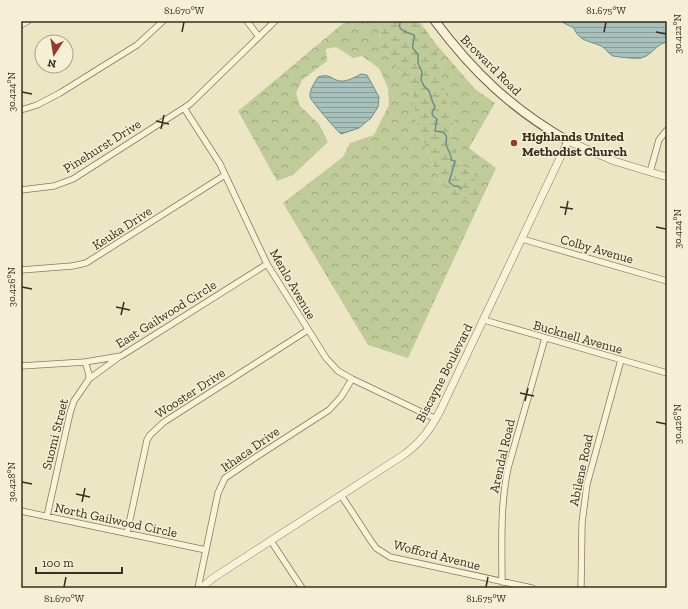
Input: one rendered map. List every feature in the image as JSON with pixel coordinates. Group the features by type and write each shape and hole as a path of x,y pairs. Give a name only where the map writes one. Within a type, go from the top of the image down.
{"main road":[{"name":"Broward Road","path":"434,21 464,58 490,85 530,117 568,141"}],"street":[{"path":"21,25 28,21"},
{"path":"21,110 38,105 60,93 137,45 163,21"},
{"path":"247,21 259,37"},
{"name":"Pinehurst Drive","path":"21,190 54,186 73,178 184,108 190,104 275,21"},
{"name":"Menlo Avenue","path":"184,108 220,164 267,264 332,366 352,379 436,419"},
{"path":"650,172 659,140 667,130"},
{"name":"Broward Road","path":"568,141 614,161 667,177"},
{"name":"Biscayne Boulevard","path":"200,588 213,578 413,448 427,434 436,419 484,320 568,141"},
{"name":"Keuka Drive","path":"21,270 72,266 86,263 225,175"},
{"name":"Colby Avenue","path":"522,239 667,281"},
{"name":"East Gailwood Circle","path":"21,366 84,362 121,356 267,264"},
{"name":"Bucknell Avenue","path":"484,320 667,373"},
{"name":"Wooster Drive","path":"127,533 147,440 150,435 164,422 308,330"},
{"name":"Arendal Road","path":"502,582 502,519 505,484 510,461 545,338"},
{"path":"88,379 121,356"},
{"name":"Abilene Road","path":"581,588 582,523 586,491 592,463 621,360"},
{"path":"84,362 89,374 88,379"},
{"name":"Suomi Street","path":"47,516 70,413 74,401 88,379"},
{"name":"Ithaca Drive","path":"200,588 218,493 225,478 329,410 341,397 352,379"},
{"name":"Wofford Avenue","path":"341,496 376,548 390,557 532,588"},
{"name":"North Gailwood Circle","path":"21,511 206,550"},
{"path":"271,541 302,588"}],"green space":[{"path":"346,21 379,22 380,45 412,89 417,126 441,183 474,174 460,164 451,132 455,118 446,102 436,44 475,89 495,103 469,148 496,168 408,358 368,345 283,203 343,157 350,143 374,135 389,105 388,88 379,68 362,56 353,58 336,47 326,49 327,61 302,80 296,93 300,106 319,124 328,142 293,175 277,181 238,111"},
{"path":"380,21 419,21 436,44 446,102 455,118 451,132 460,164 474,174 477,196 460,200 441,183 417,126 412,89 380,45"}],"water":[{"path":"560,21 667,21 667,42 659,45 645,57 631,58 613,56 603,47 582,39 576,33 574,28"},
{"path":"361,74 367,75 379,97 378,107 371,118 359,128 341,134 310,97 311,89 318,77 328,76 340,81 345,81"}],"waterway":[{"path":"401,21 401,29 414,35 413,49 418,54 418,63 422,72 421,80 429,91 435,106 432,113 437,119 435,131 443,132 446,135 446,144 451,160 455,161 449,182 461,189"},
{"path":"410,21 418,21"}],"place":[{"name":"Highlands United Methodist Church","path":"514,143"}]}
